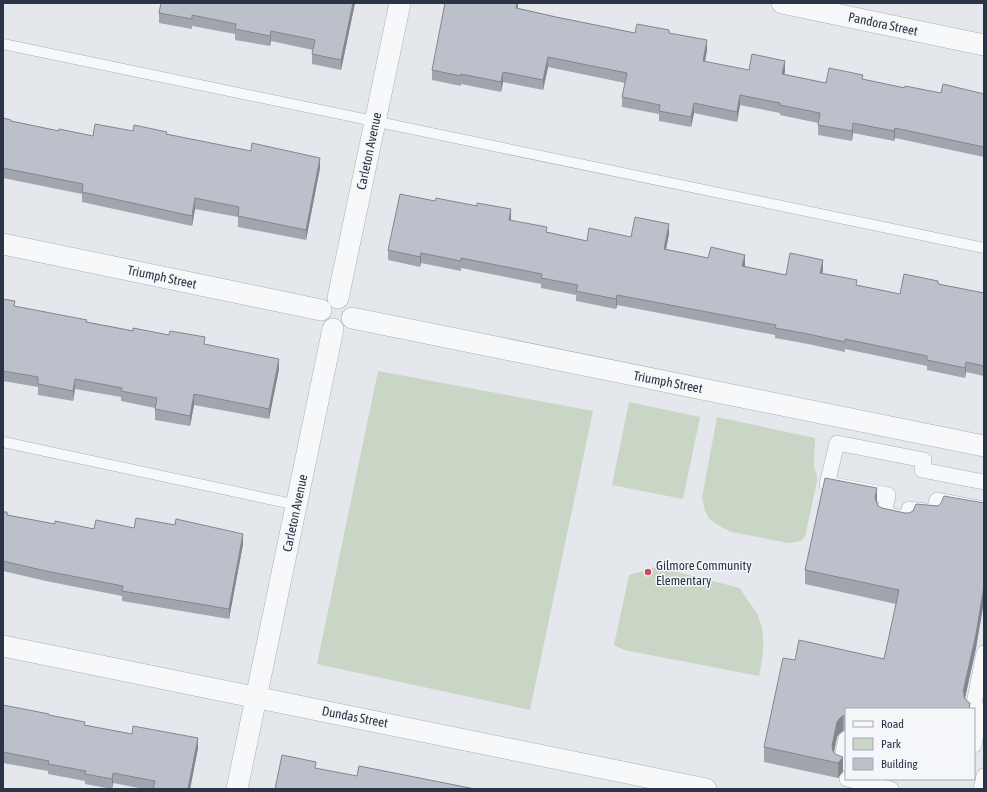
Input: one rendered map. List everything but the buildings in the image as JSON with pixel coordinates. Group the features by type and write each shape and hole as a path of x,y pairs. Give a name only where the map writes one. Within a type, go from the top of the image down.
{"street":[{"name":"Carleton Avenue","path":"338,298 400,3"},
{"name":"Pandora Street","path":"782,3 984,45"},
{"name":"Triumph Street","path":"3,244 321,310"},
{"path":"338,298 350,304 353,312 352,318 346,327 333,329 322,321 320,316 321,310 327,301 338,298"},
{"name":"Triumph Street","path":"352,318 984,446"},
{"name":"Carleton Avenue","path":"237,789 333,329"},
{"path":"984,482 922,470 924,460 837,443 827,484 888,495 884,514 907,519 910,509 934,512 937,500 984,509"},
{"name":"Dundas Street","path":"3,646 706,789"},
{"path":"974,708 984,653"},
{"path":"975,709 980,710 975,739"},
{"path":"845,743 841,762 845,763"},
{"path":"981,789 984,776"},
{"path":"851,780 891,789"}],"lane":[{"path":"3,44 375,120 984,248"},
{"path":"3,442 297,505"}],"green space":[{"path":"378,371 593,411 530,710 317,664"},
{"path":"629,402 700,417 683,499 612,485"},
{"path":"717,417 815,438 814,467 817,481 805,537 801,541 788,543 732,532 709,519 705,511 702,498"},
{"path":"657,567 740,588 757,614 762,629 763,653 759,676 624,650 614,645 629,575"}],"place":[{"name":"Gilmore Community Elementary","path":"648,572"}]}
